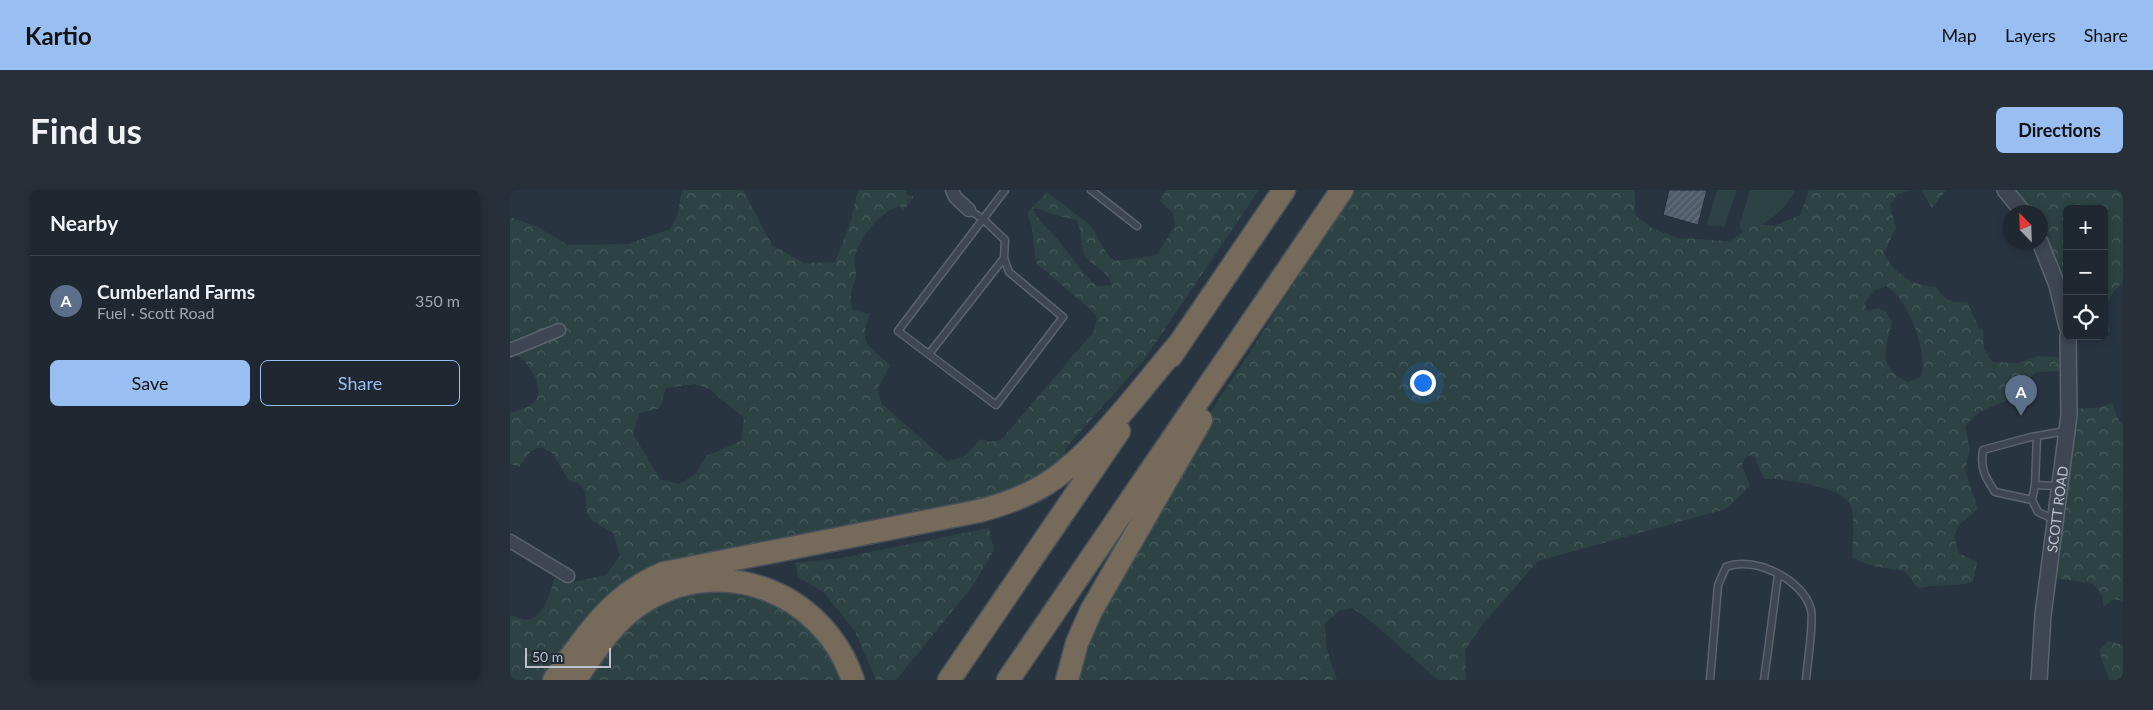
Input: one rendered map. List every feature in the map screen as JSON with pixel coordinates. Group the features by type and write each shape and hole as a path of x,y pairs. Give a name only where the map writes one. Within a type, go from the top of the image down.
{"highway":[{"path":"949,680 1284,190"},
{"path":"1008,680 1342,190"},
{"path":"1067,680 1077,643 1091,612 1189,442 1257,316"},
{"path":"554,680 608,609 630,591 664,573 979,511 1007,503 1032,492 1059,475 1084,453 1179,344"},
{"path":"576,680 612,629 639,605 671,589 696,582 716,580 736,581 761,588 800,607 833,638 848,664 853,680"}],"street":[{"path":"952,190 955,197 969,210"},
{"path":"2005,190 2017,205"},
{"path":"2043,250 2057,285 2063,310"},
{"path":"510,350 559,330"},
{"name":"SCOTT ROAD","path":"2039,680 2043,615 2067,431 2070,363 2068,340"},
{"path":"510,541 568,576"}],"lane":[{"path":"969,210 983,219 1005,240 1004,258 1009,272 1063,317 996,405 898,331 983,219 1005,190"},
{"path":"1091,190 1137,226"},
{"path":"929,354 1004,258"},
{"path":"2032,500 1995,492 1984,476 1981,462 1983,450 2037,436 2067,431"},
{"path":"2037,436 2036,485 2032,500 2038,512 2056,520"},
{"path":"2036,485 2060,486"},
{"path":"1710,680 1718,585 1726,566 1735,563 1760,565 1799,589 1811,610 1806,680"},
{"path":"1764,680 1778,575"}],"green space":[{"path":"682,190 743,190 772,245 804,263 835,262 851,221 858,190 906,190 907,195 914,197 903,211 900,206 885,213 872,226 861,242 855,260 856,277 851,301 853,310 870,314 865,338 870,348 890,365 878,388 881,403 947,461 963,457 981,439 989,442 1001,440 1094,331 1097,318 1090,309 1036,263 1032,227 1027,213 1047,192 1091,226 1107,254 1115,261 1157,255 1175,225 1173,213 1160,201 1166,190 1259,190 1144,360 1065,449 1066,473 1055,482 710,564 556,680 510,680 510,616 522,619 535,617 543,608 555,578 558,577 569,583 606,575 620,556 613,533 591,520 587,513 585,491 578,483 569,481 552,453 541,447 531,451 519,467 510,464 510,413 532,404 537,398 538,386 533,373 525,362 516,355 510,357 510,217 538,227 568,245 628,244 670,229 677,217","holes":["1037,208 1051,214 1076,220 1080,229 1081,244 1086,257 1107,275 1112,285 1097,286 1091,281 1038,218 1033,209","695,384 709,389 744,418 741,441 706,456 696,473 680,484 660,479 633,434 639,413 660,408 666,388"]},
{"path":"1346,190 1635,190 1635,215 1652,228 1677,238 1729,241 1757,224 1775,226 1800,215 1809,190 1913,190 1898,194 1890,205 1896,228 1884,253 1893,267 1905,278 1920,284 1936,287 1948,300 1967,302 1979,328 1983,329 1984,349 1992,362 2018,363 2039,356 2065,358 2065,371 2037,372 2017,388 2020,395 1979,412 1965,426 1970,450 1965,470 1978,509 1959,525 1954,537 1959,553 1977,562 1973,582 1918,588 1904,571 1872,566 1852,558 1853,515 1850,504 1835,492 1810,484 1764,479 1752,455 1745,457 1742,465 1750,486 1726,509 1538,561 1482,625 1465,650 1466,680 1438,680 1373,623 1352,608 1341,610 1325,623 1326,647 1337,680 1068,680 1073,659 1190,444 1266,327","holes":["1886,286 1902,302 1915,327 1922,354 1921,377 1908,382 1898,376 1887,364 1886,350 1892,322 1886,312 1878,308 1867,311 1865,303 1875,290"]},
{"path":"1717,190 1737,190 1724,227 1707,225"},
{"path":"1750,190 1796,190 1774,217 1744,234 1739,227"},
{"path":"1921,190 1946,190 1932,208"},
{"path":"2005,190 2123,190 2123,282 2113,293 2108,304 2108,205 2063,205 2063,305 2043,250 2048,250 2048,205 2017,205"},
{"path":"2112,403 2119,421 2123,424 2123,601 2114,599 2103,607 2103,597 2094,584 2049,577 2068,409 2096,408"},
{"path":"989,528 994,550 972,587 896,680 876,680 855,631 823,592 798,577 795,563 841,558"},
{"path":"704,584 781,597 853,680 579,680 615,630"},
{"path":"2108,641 2123,645 2123,680 2109,680 2099,651"}],"building":[{"path":"1669,190 1707,190 1698,225 1663,215"}],"place":[{"name":"Cumberland Farms","path":"2021,416"}]}
